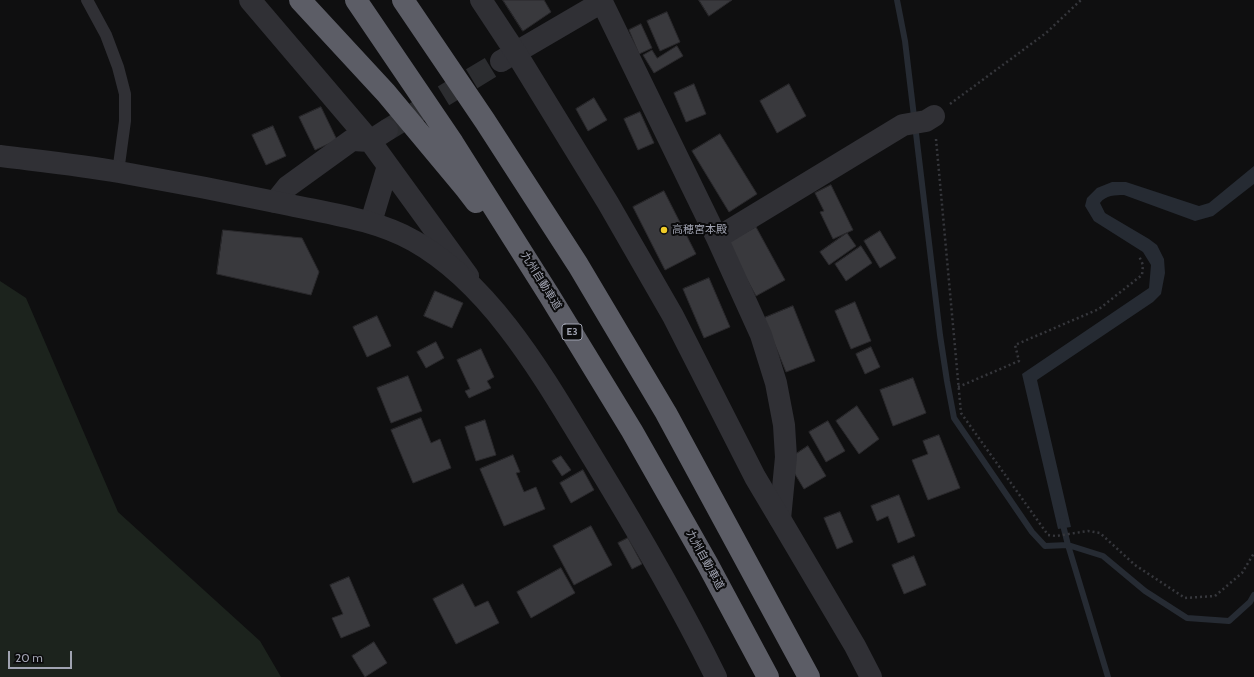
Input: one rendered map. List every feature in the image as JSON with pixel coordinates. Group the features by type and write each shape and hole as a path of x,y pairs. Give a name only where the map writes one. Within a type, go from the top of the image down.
{"highway":[{"path":"300,0 386,93 466,189 544,297 632,432 708,564"},
{"name":"九州自動車道","path":"356,0 453,142 632,431 708,564 768,677"},
{"path":"403,0 578,265 666,413"},
{"path":"421,0 496,115 584,259 809,677"}],"street":[{"path":"250,0 379,135 388,166 484,298 516,339 550,388 616,495 662,574 698,640 716,677"},
{"path":"481,0 509,57 608,203 673,316 752,471 872,677"},
{"path":"509,57 602,1 717,238 761,335 776,383 784,424 786,457 780,519"},
{"path":"717,238 904,125 930,118"},
{"path":"275,202 287,187 352,140 379,135"},
{"path":"0,156 118,172 371,222 414,240 449,264 484,298"},
{"path":"371,222 388,166"}],"lane":[{"path":"87,0 106,35 118,67 125,94 125,121 118,172"}],"path":[{"path":"1081,0 1046,33 930,118 961,413 1048,535 1056,536 1088,531 1100,533 1135,565 1185,598 1215,596 1242,574 1254,553"},
{"path":"958,387 1019,361 1015,345 1099,309 1142,275 1143,265 1139,256"}],"shaded area":[{"path":"1254,166 1254,184 1213,216 1195,221 1124,195 1114,195 1108,197 1100,203 1105,213 1157,245 1164,259 1165,273 1161,294 1153,302 1037,380 1071,527 1058,529 1022,374 1149,288 1151,265 1143,252 1094,221 1085,206 1087,198 1097,188 1112,182 1126,182 1199,206 1209,203"},
{"path":"0,281 26,298 118,512 260,641 281,677 0,677"}],"building":[{"path":"503,0 544,0 551,12 523,31"},
{"path":"699,0 732,0 709,16"},
{"path":"667,12 680,42 660,51 647,21"},
{"path":"641,24 652,48 639,54 629,30"},
{"path":"677,46 683,56 654,73 643,55 652,50 657,58"},
{"path":"694,84 706,114 686,122 674,93"},
{"path":"789,84 806,116 777,133 760,101"},
{"path":"594,98 607,120 588,131 576,109"},
{"path":"321,107 337,140 315,150 299,117"},
{"path":"640,112 654,143 638,150 624,119"},
{"path":"273,126 286,156 266,165 252,135"},
{"path":"720,134 757,194 729,212 692,151"},
{"path":"831,185 853,230 833,239 820,212 824,211 815,193"},
{"name":"高穂宮本殿","path":"664,191 696,254 665,270 633,207"},
{"path":"756,227 785,280 756,296 727,243"},
{"path":"223,230 302,238 319,272 311,295 217,274"},
{"path":"880,231 896,258 880,268 864,241"},
{"path":"847,233 856,246 829,265 820,252"},
{"path":"861,246 872,263 846,281 835,264"},
{"path":"709,278 730,327 704,338 683,289"},
{"path":"435,291 463,303 452,328 424,316"},
{"path":"855,302 871,341 851,349 835,311"},
{"path":"793,306 815,361 786,372 764,318"},
{"path":"377,316 391,346 367,357 353,327"},
{"path":"436,342 444,358 426,368 417,352"},
{"path":"871,347 880,367 865,374 856,354"},
{"path":"481,349 494,377 487,381 491,388 469,398 465,391 470,389 457,360"},
{"path":"408,376 422,411 391,423 377,388"},
{"path":"913,378 926,413 893,426 880,390"},
{"path":"857,406 879,439 859,454 836,421"},
{"path":"421,418 431,443 440,439 451,468 413,483 391,430"},
{"path":"485,420 496,455 476,461 465,427"},
{"path":"828,421 845,451 826,462 809,432"},
{"path":"939,435 960,488 928,500 912,460 928,454 923,441"},
{"path":"808,446 826,476 804,489 792,469 790,458"},
{"path":"513,455 520,472 516,473 524,492 536,487 545,509 504,526 480,469"},
{"path":"561,456 571,470 562,476 552,461"},
{"path":"583,470 594,490 571,503 560,483"},
{"path":"899,495 915,536 898,543 888,516 877,521 871,506"},
{"path":"840,512 853,542 837,549 824,518"},
{"path":"591,526 612,565 574,585 553,546"},
{"path":"628,538 642,564 632,569 618,543"},
{"path":"914,556 926,585 904,594 892,565"},
{"path":"561,568 575,593 531,618 517,592"},
{"path":"349,577 370,626 341,638 332,618 343,614 330,585"},
{"path":"463,584 475,607 488,601 499,623 456,644 433,599"},
{"path":"374,642 387,663 365,677 352,656"}],"waterway":[{"path":"897,0 905,41 940,335 954,418 1032,532 1045,546 1068,545 1103,556 1145,591 1187,618 1229,621 1250,602 1254,595"},
{"path":"1062,521 1108,677"}],"tunnel":[{"path":"387,130 501,61"}],"place":[{"name":"高穂宮本殿","path":"664,230"}]}
